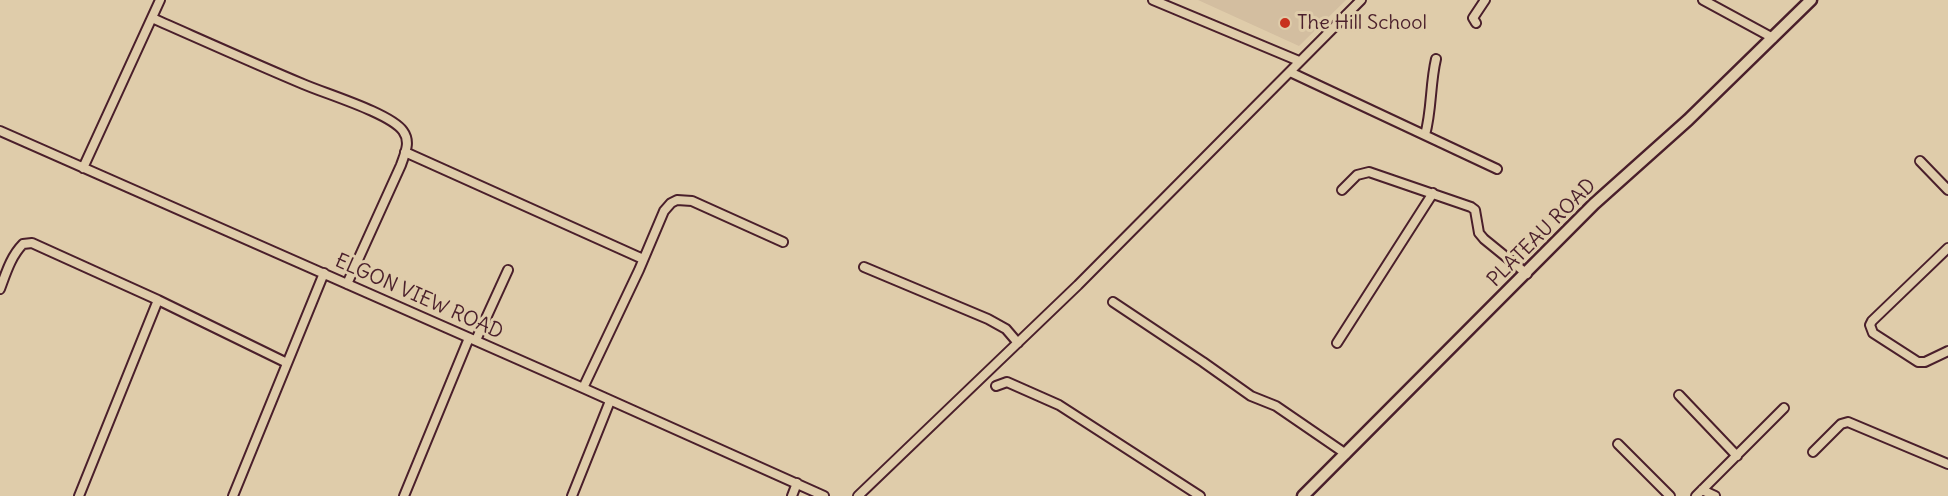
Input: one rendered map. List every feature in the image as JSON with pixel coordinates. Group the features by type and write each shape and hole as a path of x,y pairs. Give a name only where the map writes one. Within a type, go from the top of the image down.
{"street":[{"path":"83,168 160,0"},
{"path":"1153,0 1299,61"},
{"path":"858,496 1018,343 1361,0"},
{"path":"1476,23 1473,18 1485,0"},
{"path":"1703,0 1773,38"},
{"name":"PLATEAU ROAD","path":"1303,496 1527,274 1594,204 1688,120 1811,0"},
{"path":"152,18 388,119 397,125 407,139 405,152 347,284"},
{"path":"1425,135 1431,78 1436,59"},
{"path":"1290,72 1497,169"},
{"name":"ELGON VIEW ROAD","path":"0,131 824,496"},
{"path":"405,152 643,259"},
{"path":"1920,161 1948,190"},
{"path":"1342,190 1357,175 1369,172 1457,201 1475,210 1479,233 1484,239 1527,274"},
{"path":"1337,343 1433,193"},
{"path":"583,388 664,211 671,203 684,199 783,242"},
{"path":"0,289 15,255 23,244 28,242 158,300 287,363"},
{"path":"1948,248 1870,325 1874,333 1918,362 1925,362 1948,351"},
{"path":"864,267 988,319 1006,329 1018,343"},
{"path":"404,496 472,339 508,270"},
{"path":"233,496 324,273"},
{"path":"79,496 158,300"},
{"path":"1113,302 1251,396 1276,406 1346,454"},
{"path":"996,386 1006,382 1059,405 1200,496"},
{"path":"1679,395 1737,456"},
{"path":"572,496 610,401"},
{"path":"1696,496 1784,408"},
{"path":"1813,452 1841,424 1848,422 1948,464"},
{"path":"1618,444 1670,496"},
{"path":"792,496 797,483"},
{"path":"1702,490 1715,496"}],"shaded area":[{"name":"The Hill School","path":"1198,0 1346,0 1299,46"}],"place":[{"name":"The Hill School","path":"1285,23"}]}
